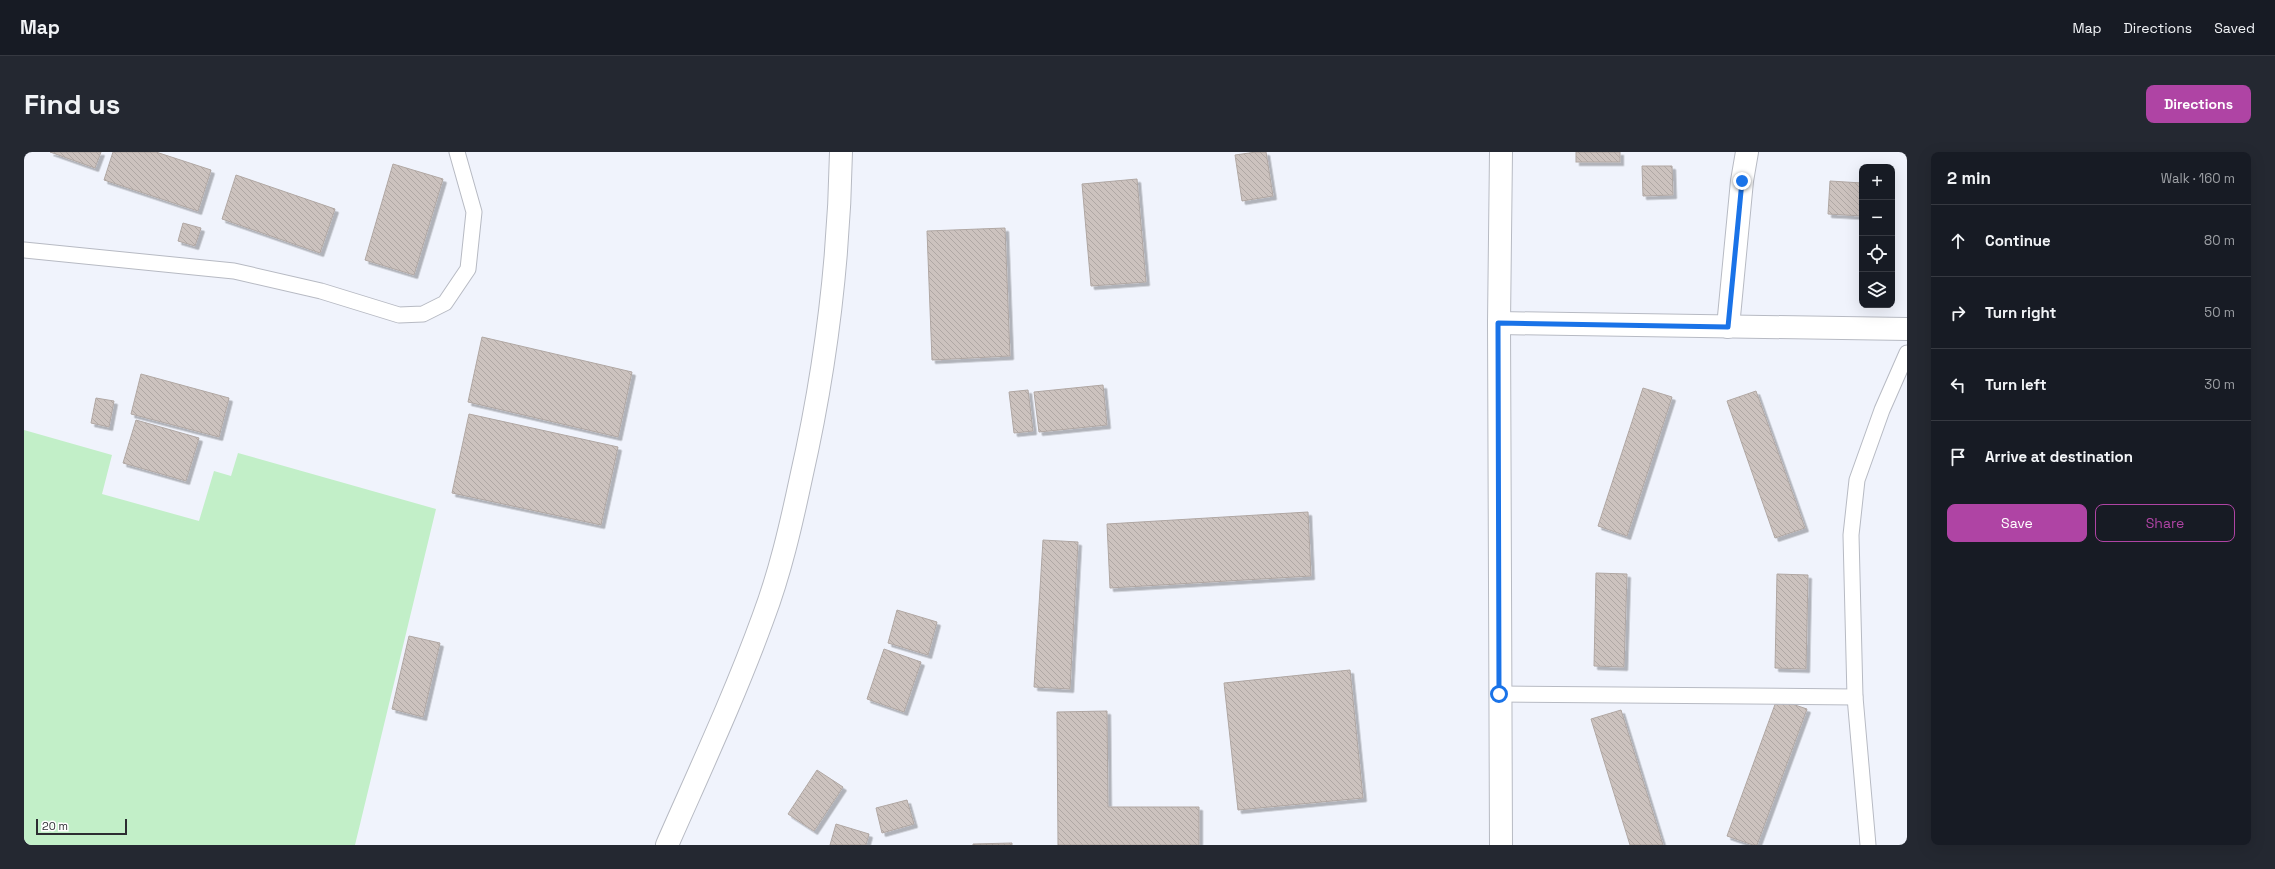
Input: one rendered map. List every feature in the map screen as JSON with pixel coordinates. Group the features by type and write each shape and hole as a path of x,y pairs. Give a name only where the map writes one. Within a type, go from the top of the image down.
{"street":[{"path":"667,845 764,617 791,524 818,406 831,321 840,217 841,152"},
{"path":"1501,152 1498,323 1501,845"},
{"path":"1728,327 1742,181 1747,152"},
{"path":"1498,323 1907,329"}],"lane":[{"path":"24,250 234,271 321,291 399,315 423,314 445,303 468,269 474,212 457,152"},
{"path":"1868,845 1855,697 1850,535 1857,480 1882,410 1907,353"},
{"path":"1499,694 1855,697"}],"green space":[{"path":"24,430 112,455 102,494 199,521 214,471 231,476 238,453 436,509 355,845 24,845"}],"building":[{"path":"50,152 101,152 95,168"},
{"path":"113,152 156,152 211,170 198,211 104,180"},
{"path":"1266,152 1273,196 1242,201 1235,155"},
{"path":"1576,152 1620,152 1620,162 1576,162"},
{"path":"393,164 443,179 414,275 365,260"},
{"path":"1642,166 1672,166 1673,195 1643,196"},
{"path":"236,175 335,209 320,253 222,219"},
{"path":"1137,179 1146,282 1091,286 1082,184"},
{"path":"1830,181 1859,183 1859,216 1828,214"},
{"path":"183,223 201,228 195,246 178,241"},
{"path":"1005,228 1010,356 932,360 927,231"},
{"path":"482,337 632,372 618,437 468,402"},
{"path":"141,374 229,398 219,437 131,414"},
{"path":"1103,385 1107,425 1039,432 1034,392"},
{"path":"1643,388 1672,397 1627,536 1598,526"},
{"path":"1028,390 1033,431 1014,433 1009,392"},
{"path":"1756,391 1805,528 1775,538 1727,401"},
{"path":"96,398 114,401 109,427 91,423"},
{"path":"469,414 618,447 601,525 452,493"},
{"path":"136,420 199,438 186,481 123,463"},
{"path":"1308,512 1311,576 1110,588 1107,524"},
{"path":"1043,540 1078,542 1070,689 1034,687"},
{"path":"1596,573 1627,574 1624,667 1594,666"},
{"path":"1777,574 1808,575 1806,669 1775,668"},
{"path":"897,610 937,622 928,655 888,643"},
{"path":"409,636 440,643 423,717 392,709"},
{"path":"884,649 921,662 904,712 867,699"},
{"path":"1350,670 1363,798 1238,810 1224,683"},
{"path":"1777,699 1807,709 1757,845 1753,845 1727,836"},
{"path":"1621,710 1663,845 1630,845 1591,719"},
{"path":"1107,711 1108,807 1199,807 1199,845 1058,845 1057,712"},
{"path":"817,770 843,787 814,831 788,814"},
{"path":"907,800 914,824 882,833 876,808"},
{"path":"836,824 869,834 866,845 830,845"},
{"path":"1012,843 1012,845 973,845 973,844"}],"route":[{"path":"1499,694 1498,323 1728,327 1742,181"}]}
